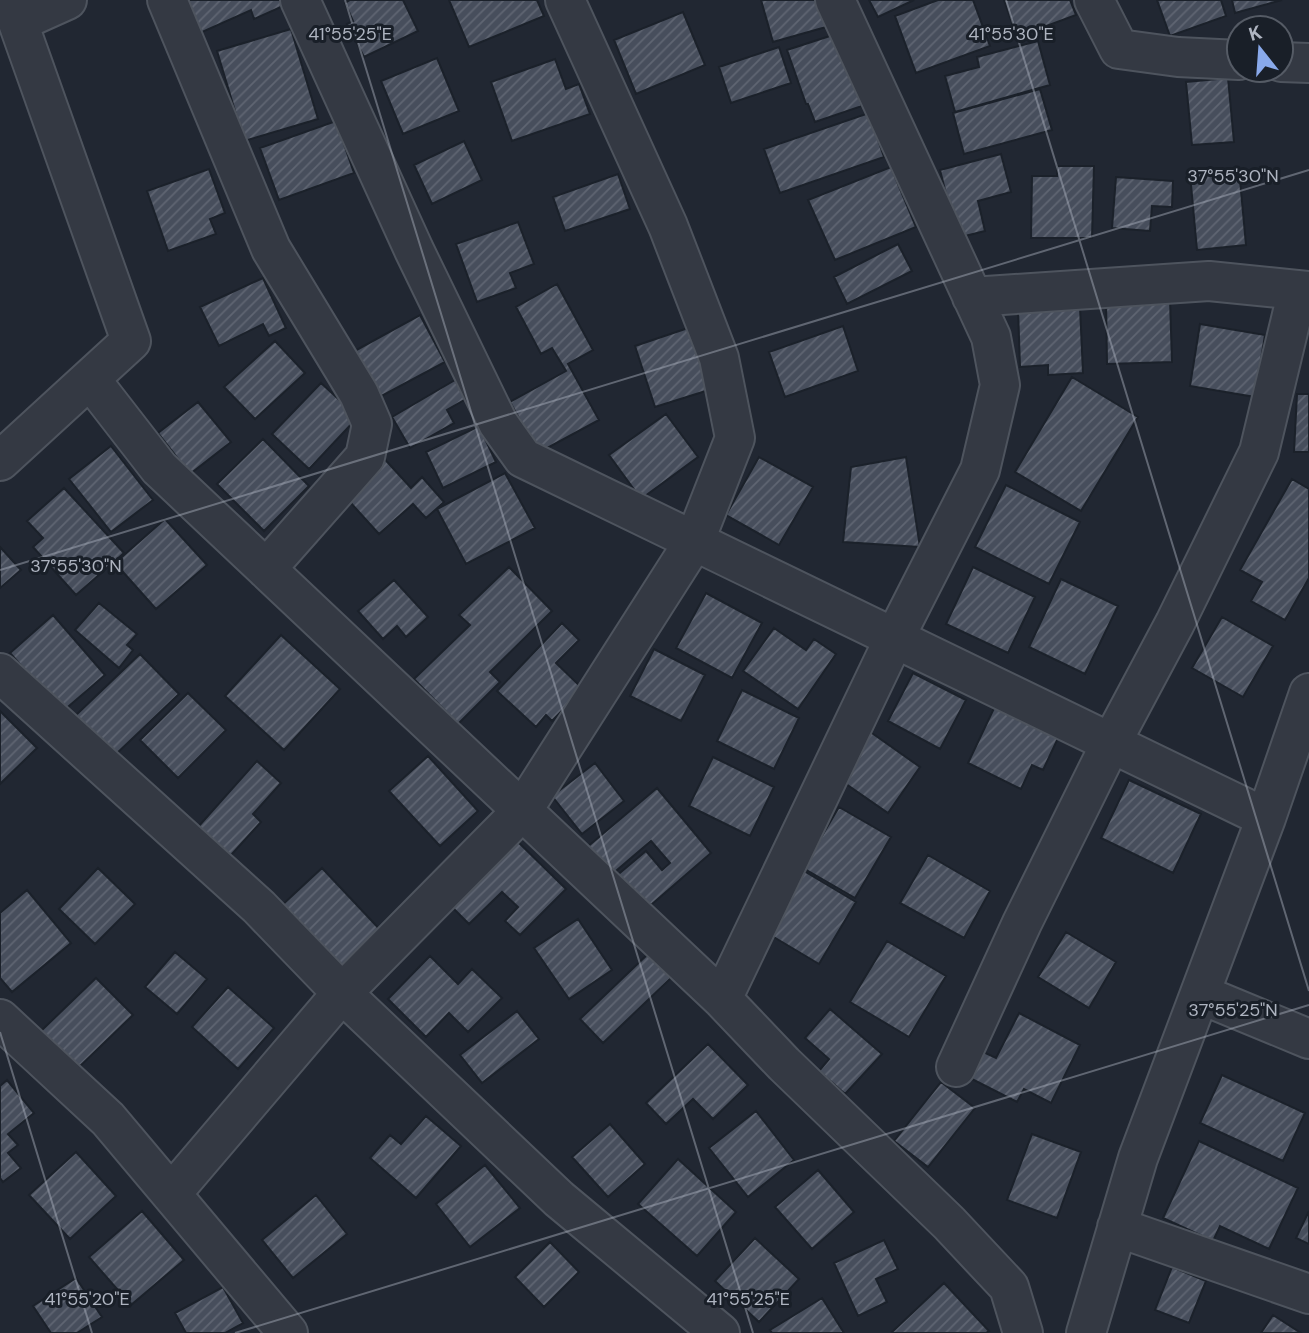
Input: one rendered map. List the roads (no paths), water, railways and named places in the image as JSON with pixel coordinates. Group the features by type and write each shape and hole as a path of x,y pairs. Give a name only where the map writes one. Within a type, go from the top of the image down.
{"street":[{"path":"0,461 131,341 14,11 67,0"},
{"path":"167,0 271,248 359,394 372,424 365,457 266,569"},
{"path":"300,0 414,250 498,423 523,458 1266,818"},
{"path":"171,1194 341,993 522,811 695,540 735,438 719,358 667,226 565,0"},
{"path":"722,999 895,637 980,470 1000,385 991,337 835,0"},
{"path":"1094,0 1119,49 1178,57 1225,59"},
{"path":"956,1068 1022,923 1259,452 1304,290 1209,281 972,297"},
{"path":"90,379 159,468 722,999 784,1064 949,1223 1009,1287 1023,1333"},
{"path":"0,673 259,907 341,993 559,1199 720,1333"},
{"path":"1086,1333 1138,1158 1266,818 1302,734 1309,693"},
{"path":"1200,993 1309,1039"},
{"path":"0,1019 108,1119 288,1333"},
{"path":"1117,1227 1309,1294"}]}
